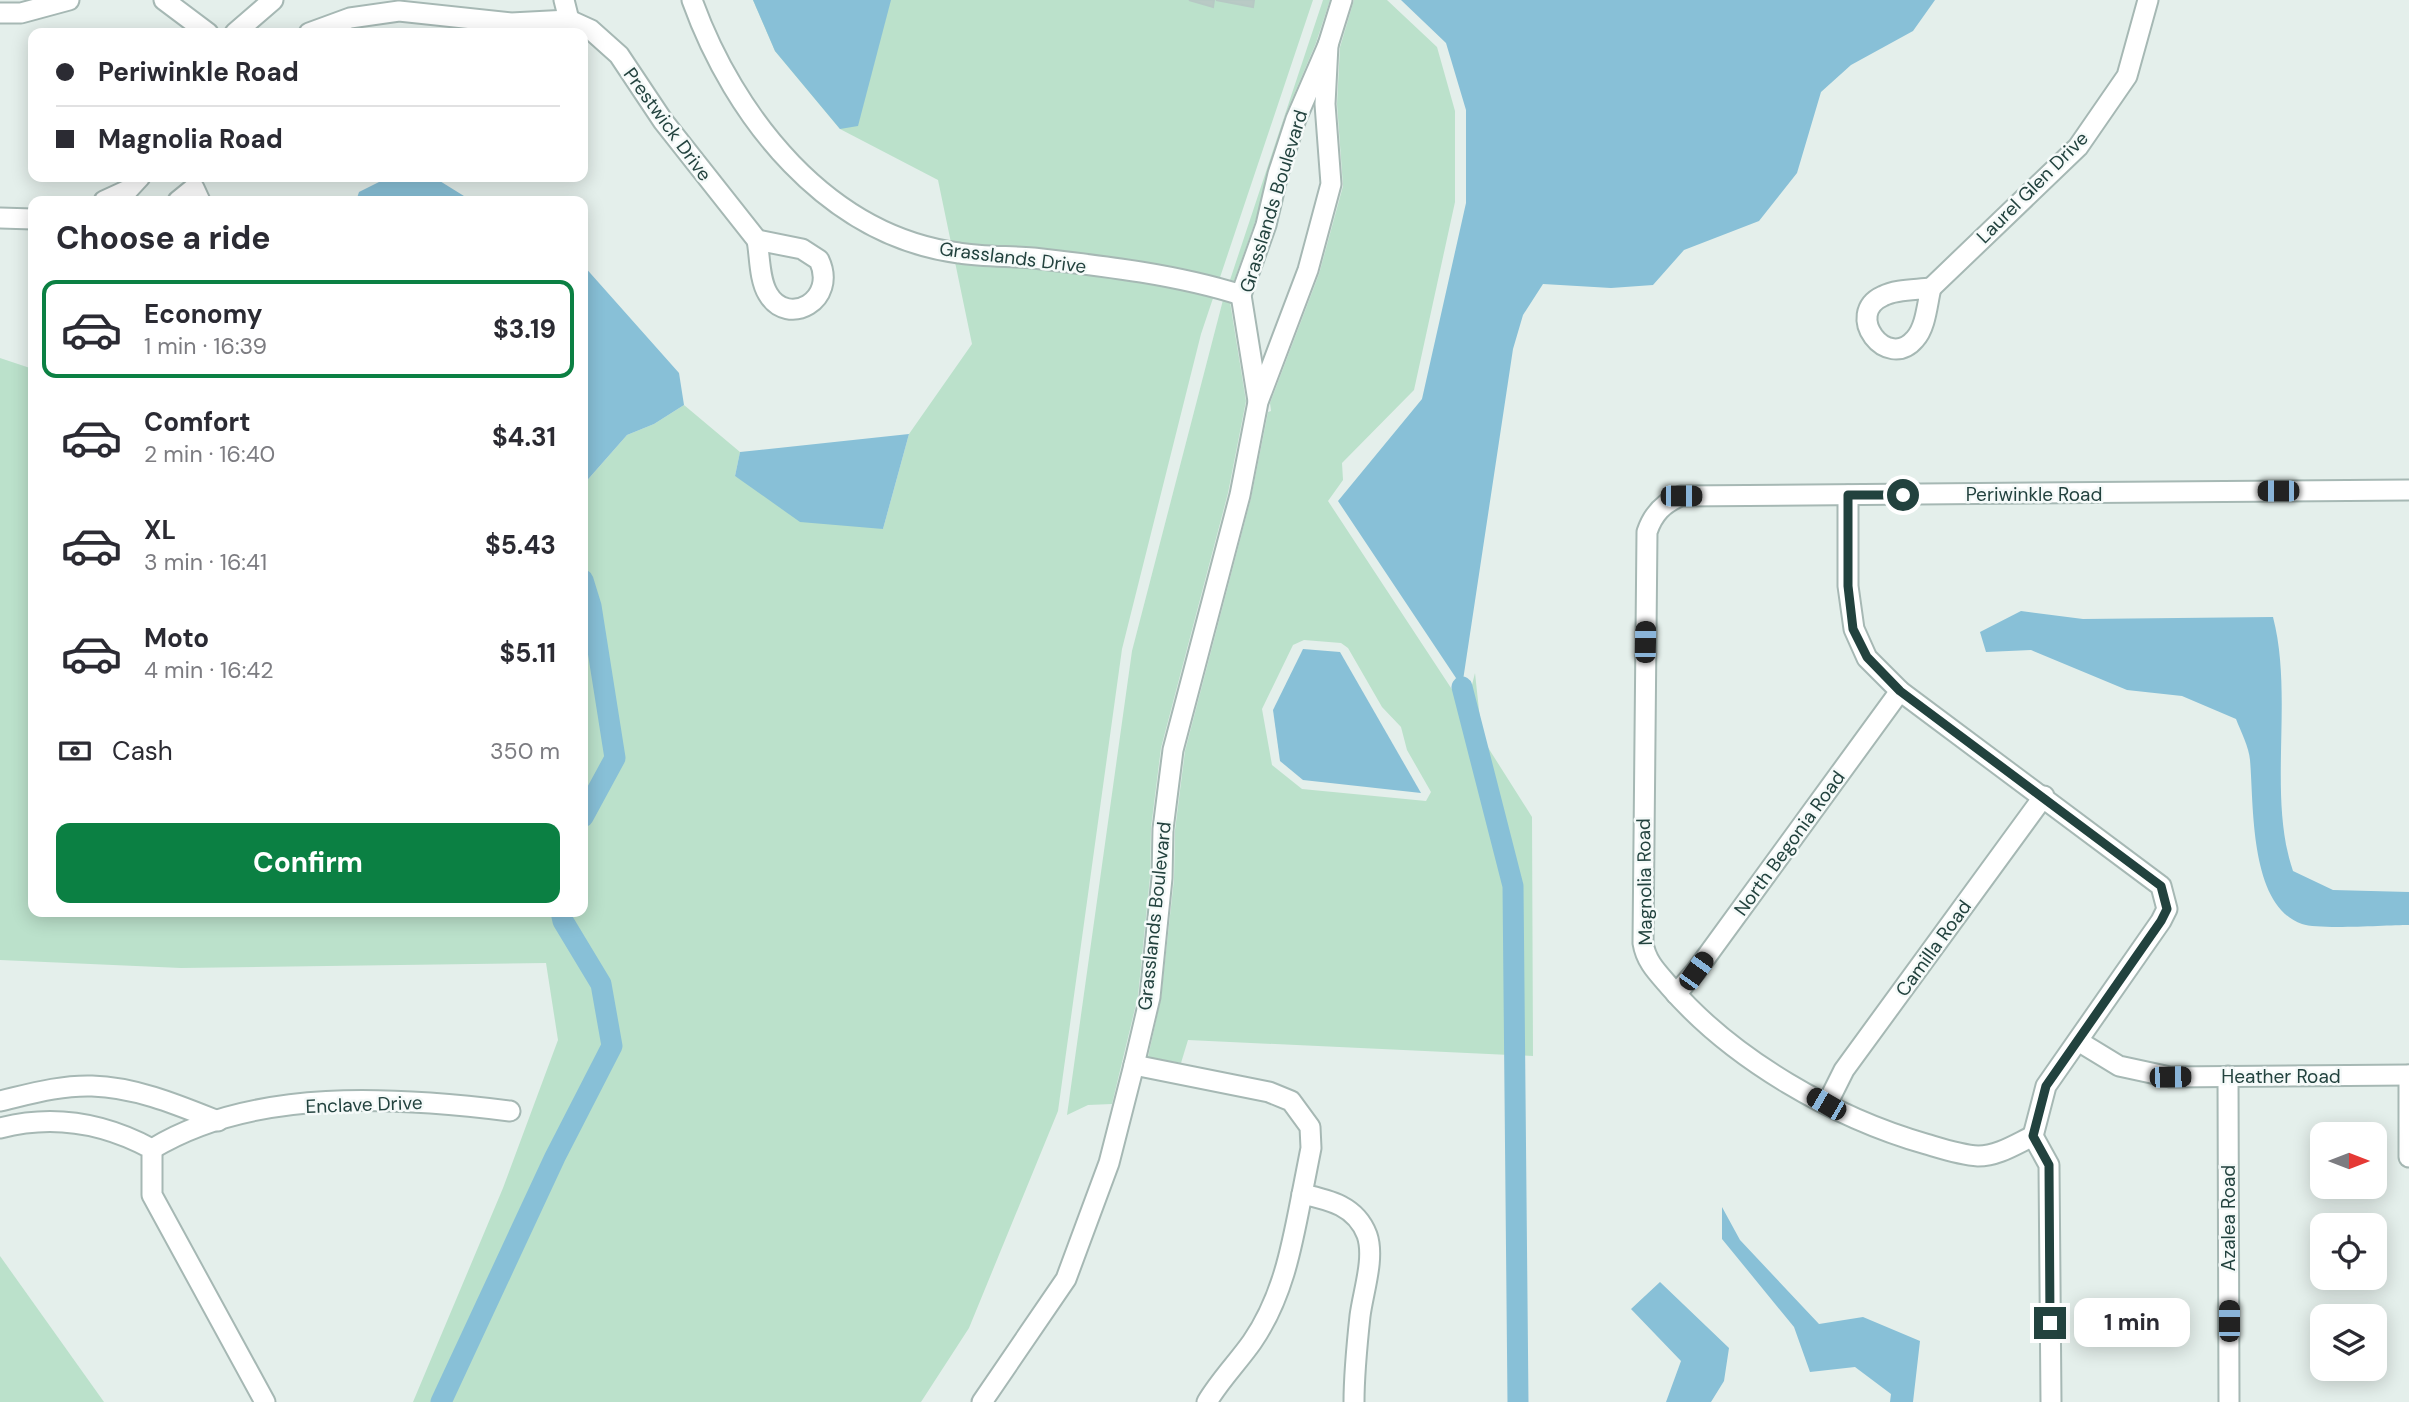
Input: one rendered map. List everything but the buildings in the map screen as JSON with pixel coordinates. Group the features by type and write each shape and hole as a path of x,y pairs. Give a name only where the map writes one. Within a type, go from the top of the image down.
{"street":[{"path":"0,13 21,13 69,0"},
{"path":"164,0 201,28"},
{"path":"241,28 273,0"},
{"path":"323,28 350,18 399,11 511,23 569,20 564,0"},
{"name":"Grasslands Drive","path":"692,0 707,42 747,112 797,170 854,216 899,238 957,253 1033,258 1142,274 1241,295"},
{"name":"Grasslands Boulevard","path":"1258,402 1241,295 1266,225 1278,174 1296,119 1328,45 1342,0"},
{"name":"Laurel Glen Drive","path":"1931,288 2078,147 2127,76 2148,0"},
{"name":"Prestwick Drive","path":"569,20 587,28"},
{"name":"Prestwick Drive","path":"588,29 618,55 663,121 757,240"},
{"name":"Grasslands Boulevard","path":"982,1402 1066,1279 1109,1163 1135,1065 1150,997 1162,878 1163,829 1173,750 1240,495 1258,402 1308,271 1331,184 1325,104 1328,45"},
{"path":"115,196 128,190 135,182"},
{"path":"0,218 28,219"},
{"name":"Periwinkle Road","path":"1662,506 1681,496 2409,490"},
{"path":"1848,495 1848,586 1853,629 1867,657 1900,691 2161,886 2166,896 2167,909 2161,921 2046,1086 2033,1136 2049,1165 2051,1402"},
{"name":"Magnolia Road","path":"1662,506 1651,519 1647,532 1643,943 1650,963 1691,1013 1754,1062 1826,1104 1888,1133 1975,1156 1998,1153 2033,1136"},
{"name":"North Begonia Road","path":"1676,994 1696,971 1900,691"},
{"name":"Camilla Road","path":"1826,1104 1844,1070 2044,796"},
{"name":"Heather Road","path":"2078,1041 2100,1058 2144,1073 2170,1077 2409,1075"},
{"path":"1135,1065 1269,1091 1291,1101 1310,1127 1311,1148 1290,1255 1269,1312 1253,1341 1207,1402"},
{"path":"2409,1075 2409,1157"},
{"name":"Azalea Road","path":"2228,1076 2229,1402"},
{"path":"0,1101 53,1089 92,1086 148,1096 218,1121"},
{"name":"Enclave Drive","path":"152,1149 182,1131 251,1111 333,1102 422,1100 510,1111"},
{"path":"0,1128 35,1121 76,1122 115,1132 152,1149 152,1195 265,1402"},
{"path":"1302,1194 1345,1207 1355,1216 1367,1235 1370,1247 1360,1316 1354,1402"}],"green space":[{"path":"753,0 1313,0 1201,334 1122,649 1058,1111 969,1328 921,1402 413,1402 503,1188 558,1040 546,963 181,968 0,960 0,358 28,367 28,917 588,917 588,479 627,435 654,424 684,405 740,452 735,476 883,529 909,434 972,344 938,180 840,129 775,51"},
{"path":"1323,0 1330,0 1316,43 1285,116 1255,222 1234,281 1230,280"},
{"path":"1354,0 1387,0 1437,47 1455,111 1455,202 1414,390 1342,463 1343,480 1328,501 1455,694 1464,696 1470,693 1475,673 1482,738 1532,817 1533,1056 1188,1040 1181,1063 1148,1057 1161,998 1174,879 1175,830 1185,751 1251,498 1268,412 1271,411 1270,403 1319,274 1343,186 1337,104 1340,47","holes":["1304,640 1341,643 1348,648 1382,707 1401,727 1407,750 1431,792 1426,801 1302,789 1272,765 1262,709 1293,645"]},
{"path":"1223,300 1230,302 1246,401 1228,493 1161,748 1151,828 1150,877 1138,996 1112,1104 1088,1105 1067,1115 1132,651"},
{"path":"0,1256 104,1402 0,1402"}],"water":[{"path":"753,0 891,0 858,126 840,129 775,51"},
{"path":"1401,0 1935,0 1913,31 1851,65 1821,92 1797,173 1759,221 1684,250 1653,285 1611,288 1543,284 1523,315 1513,349 1462,687 1338,501 1422,399 1466,203 1466,110 1446,43"},
{"path":"379,182 441,182 464,196 358,196 359,192"},
{"path":"588,271 679,373 684,405 654,424 627,435 588,479"},
{"path":"909,434 883,529 800,522 735,476 740,452"},
{"path":"2021,611 2083,619 2273,617 2281,680 2282,811 2293,871 2333,890 2409,892 2409,925 2311,926 2285,914 2272,897 2263,876 2254,827 2249,755 2236,719 2182,696 2127,690 2031,650 1986,652 1980,632"},
{"path":"1303,649 1340,652 1421,793 1303,780 1280,761 1273,710"},
{"path":"1722,1207 1740,1240 1819,1324 1863,1317 1920,1341 1913,1402 1890,1402 1891,1394 1855,1367 1810,1372 1794,1327 1722,1239"},
{"path":"1660,1282 1729,1348 1724,1381 1711,1402 1666,1402 1681,1361 1631,1309"}],"waterway":[{"path":"588,596 615,758 588,808"},
{"path":"1462,687 1513,886 1518,1402"},
{"path":"441,1402 555,1157 612,1046 601,984 562,917"}],"route":[{"path":"1903,495 1848,495 1848,586 1853,629 1867,657 1900,691 2119,852 2161,886 2166,896 2167,909 2161,921 2046,1086 2033,1136 2049,1165 2050,1323"}]}
